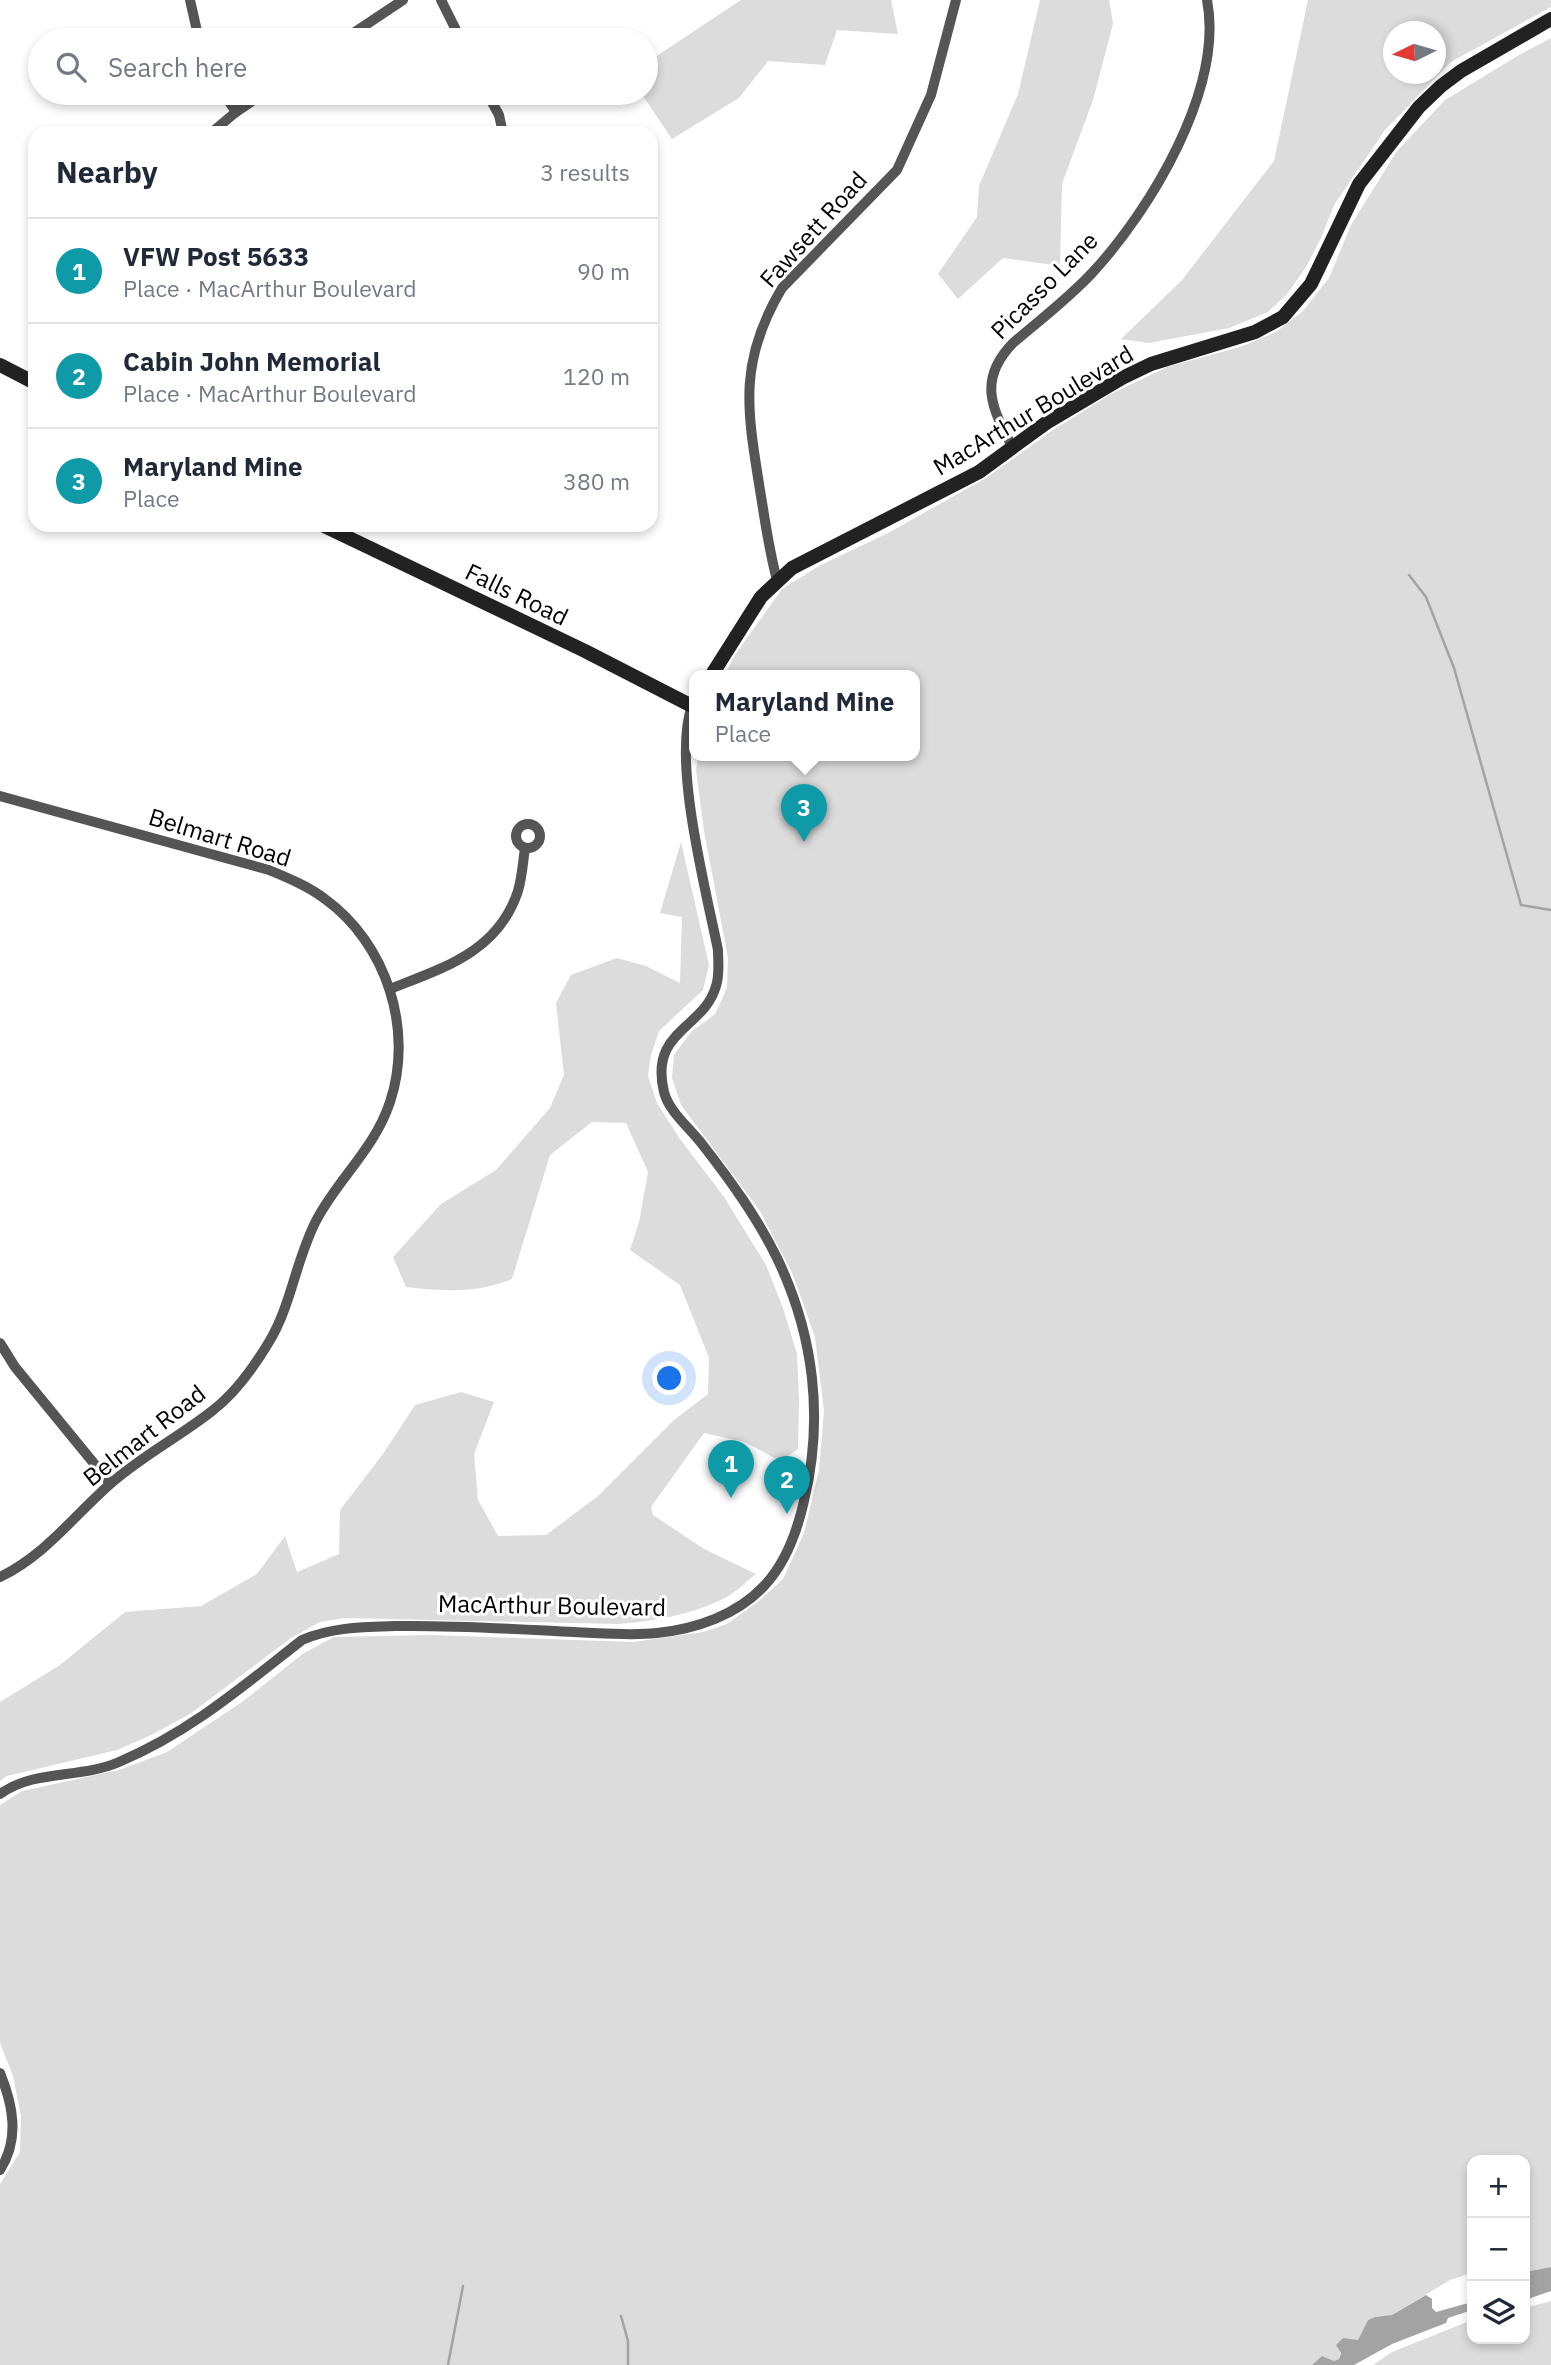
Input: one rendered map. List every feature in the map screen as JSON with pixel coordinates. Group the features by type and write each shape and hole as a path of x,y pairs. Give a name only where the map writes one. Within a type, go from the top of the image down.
{"main road":[{"name":"MacArthur Boulevard","path":"715,670 747,617 776,580 809,559 979,472 1046,423 1122,378 1151,364 1255,332 1283,317 1311,284 1359,184 1419,107 1461,71 1551,19"},
{"path":"0,365 28,379"},
{"name":"Falls Road","path":"351,532 689,702"}],"street":[{"path":"190,0 196,28"},
{"path":"361,28 403,0"},
{"path":"441,0 455,28"},
{"name":"Fawsett Road","path":"776,580 748,415 754,349 769,309 782,288 897,170 931,95 956,0"},
{"name":"Picasso Lane","path":"1013,448 992,404 990,385 995,369 1013,343 1092,273 1132,225 1155,190 1183,133 1203,76 1210,19 1207,0"},
{"path":"231,105 236,112"},
{"path":"219,126 246,105"},
{"path":"494,105 501,126"},
{"name":"MacArthur Boulevard","path":"0,1794 16,1784 100,1768 140,1752 198,1721 302,1640 317,1634 358,1627 412,1626 656,1633 713,1620 732,1611 764,1587 779,1567 796,1531 813,1464 815,1419 807,1342 796,1301 752,1211 672,1108 665,1096 662,1080 662,1062 668,1046 710,1000 719,971 718,950 688,781 686,728 689,718"},
{"name":"Belmart Road","path":"0,796 269,870 292,879 325,898 348,919 370,947 390,989 400,1044 390,1104 369,1147 319,1216 308,1237 281,1320 250,1371 215,1410 110,1483 38,1554 0,1577"},
{"path":"390,989 454,964 493,934 508,912 518,890 525,848"},
{"path":"0,1343 15,1367 110,1483"},
{"path":"0,2073 7,2090 13,2127 8,2157 0,2170"}],"shaded area":[{"path":"741,0 891,0 898,34 837,30 825,65 768,61 739,98 672,139 649,105 658,105 658,55"},
{"path":"1040,0 1109,0 1113,24 1093,100 1062,184 1060,266 1003,258 958,299 938,274 977,217 979,186 1018,94"},
{"path":"1308,0 1551,0 1551,7 1446,67 1446,21 1383,21 1383,84 1430,84 1385,130 1334,205 1306,267 1288,293 1268,312 1229,328 1149,343 1121,339 1182,280 1274,161"},
{"path":"1551,38 1551,2267 1530,2271 1530,2155 1467,2155 1467,2275 1450,2280 1392,2315 1368,2320 1358,2340 1343,2338 1339,2359 1334,2361 1322,2356 1312,2365 0,2365 0,2184 20,2152 21,2116 13,2076 0,2043 0,1805 22,1791 119,1770 167,1752 242,1702 304,1653 334,1637 431,1635 634,1642 703,1632 727,1624 783,1579 804,1533 819,1470 824,1411 815,1337 793,1275 760,1211 681,1105 672,1078 674,1055 690,1033 715,1014 727,988 728,958 704,831 696,770 697,761 920,761 920,670 727,670 782,589 819,566 890,532 986,478 1053,430 1111,394 1167,367 1240,347 1276,332 1303,311 1329,278 1351,225 1397,151 1445,100"},
{"path":"681,842 709,965 703,990 659,1031 648,1076 657,1103 680,1139 724,1197 766,1265 797,1354 798,1449 780,1461 745,1442 704,1433 651,1507 653,1515 704,1549 756,1574 729,1596 712,1604 673,1616 632,1623 345,1618 320,1622 291,1638 190,1714 151,1735 117,1750 7,1776 0,1781 0,1702 60,1665 125,1612 201,1606 257,1574 285,1536 297,1572 339,1554 340,1510 383,1454 415,1405 461,1392 494,1402 474,1454 478,1500 498,1536 546,1535 598,1496 674,1420 708,1394 709,1358 680,1285 630,1250 639,1222 648,1172 626,1123 592,1122 550,1155 512,1279 472,1289 406,1287 393,1257 441,1204 496,1170 550,1108 564,1075 556,1003 571,975 617,958 646,966 680,983 682,917 660,913"},
{"path":"1551,2267 1551,2291 1530,2298 1530,2271"},
{"path":"1426,2295 1432,2299 1432,2308 1436,2312 1467,2303 1467,2312 1392,2344 1354,2365 1312,2365 1322,2356 1334,2361 1339,2359 1341,2353 1336,2345 1343,2338 1358,2340 1368,2320 1392,2315"},
{"path":"1551,2301 1551,2365 1373,2365 1392,2352 1467,2322 1467,2344 1530,2344 1530,2307"}],"waterway":[{"path":"1409,575 1426,597 1454,668 1521,905 1551,910"},
{"path":"448,2365 463,2286"},
{"path":"621,2316 628,2341 628,2365"}],"place":[{"name":"Maryland Mine","path":"804,842"},
{"name":"VFW Post 5633","path":"731,1498"},
{"name":"Cabin John Memorial","path":"787,1514"}]}
